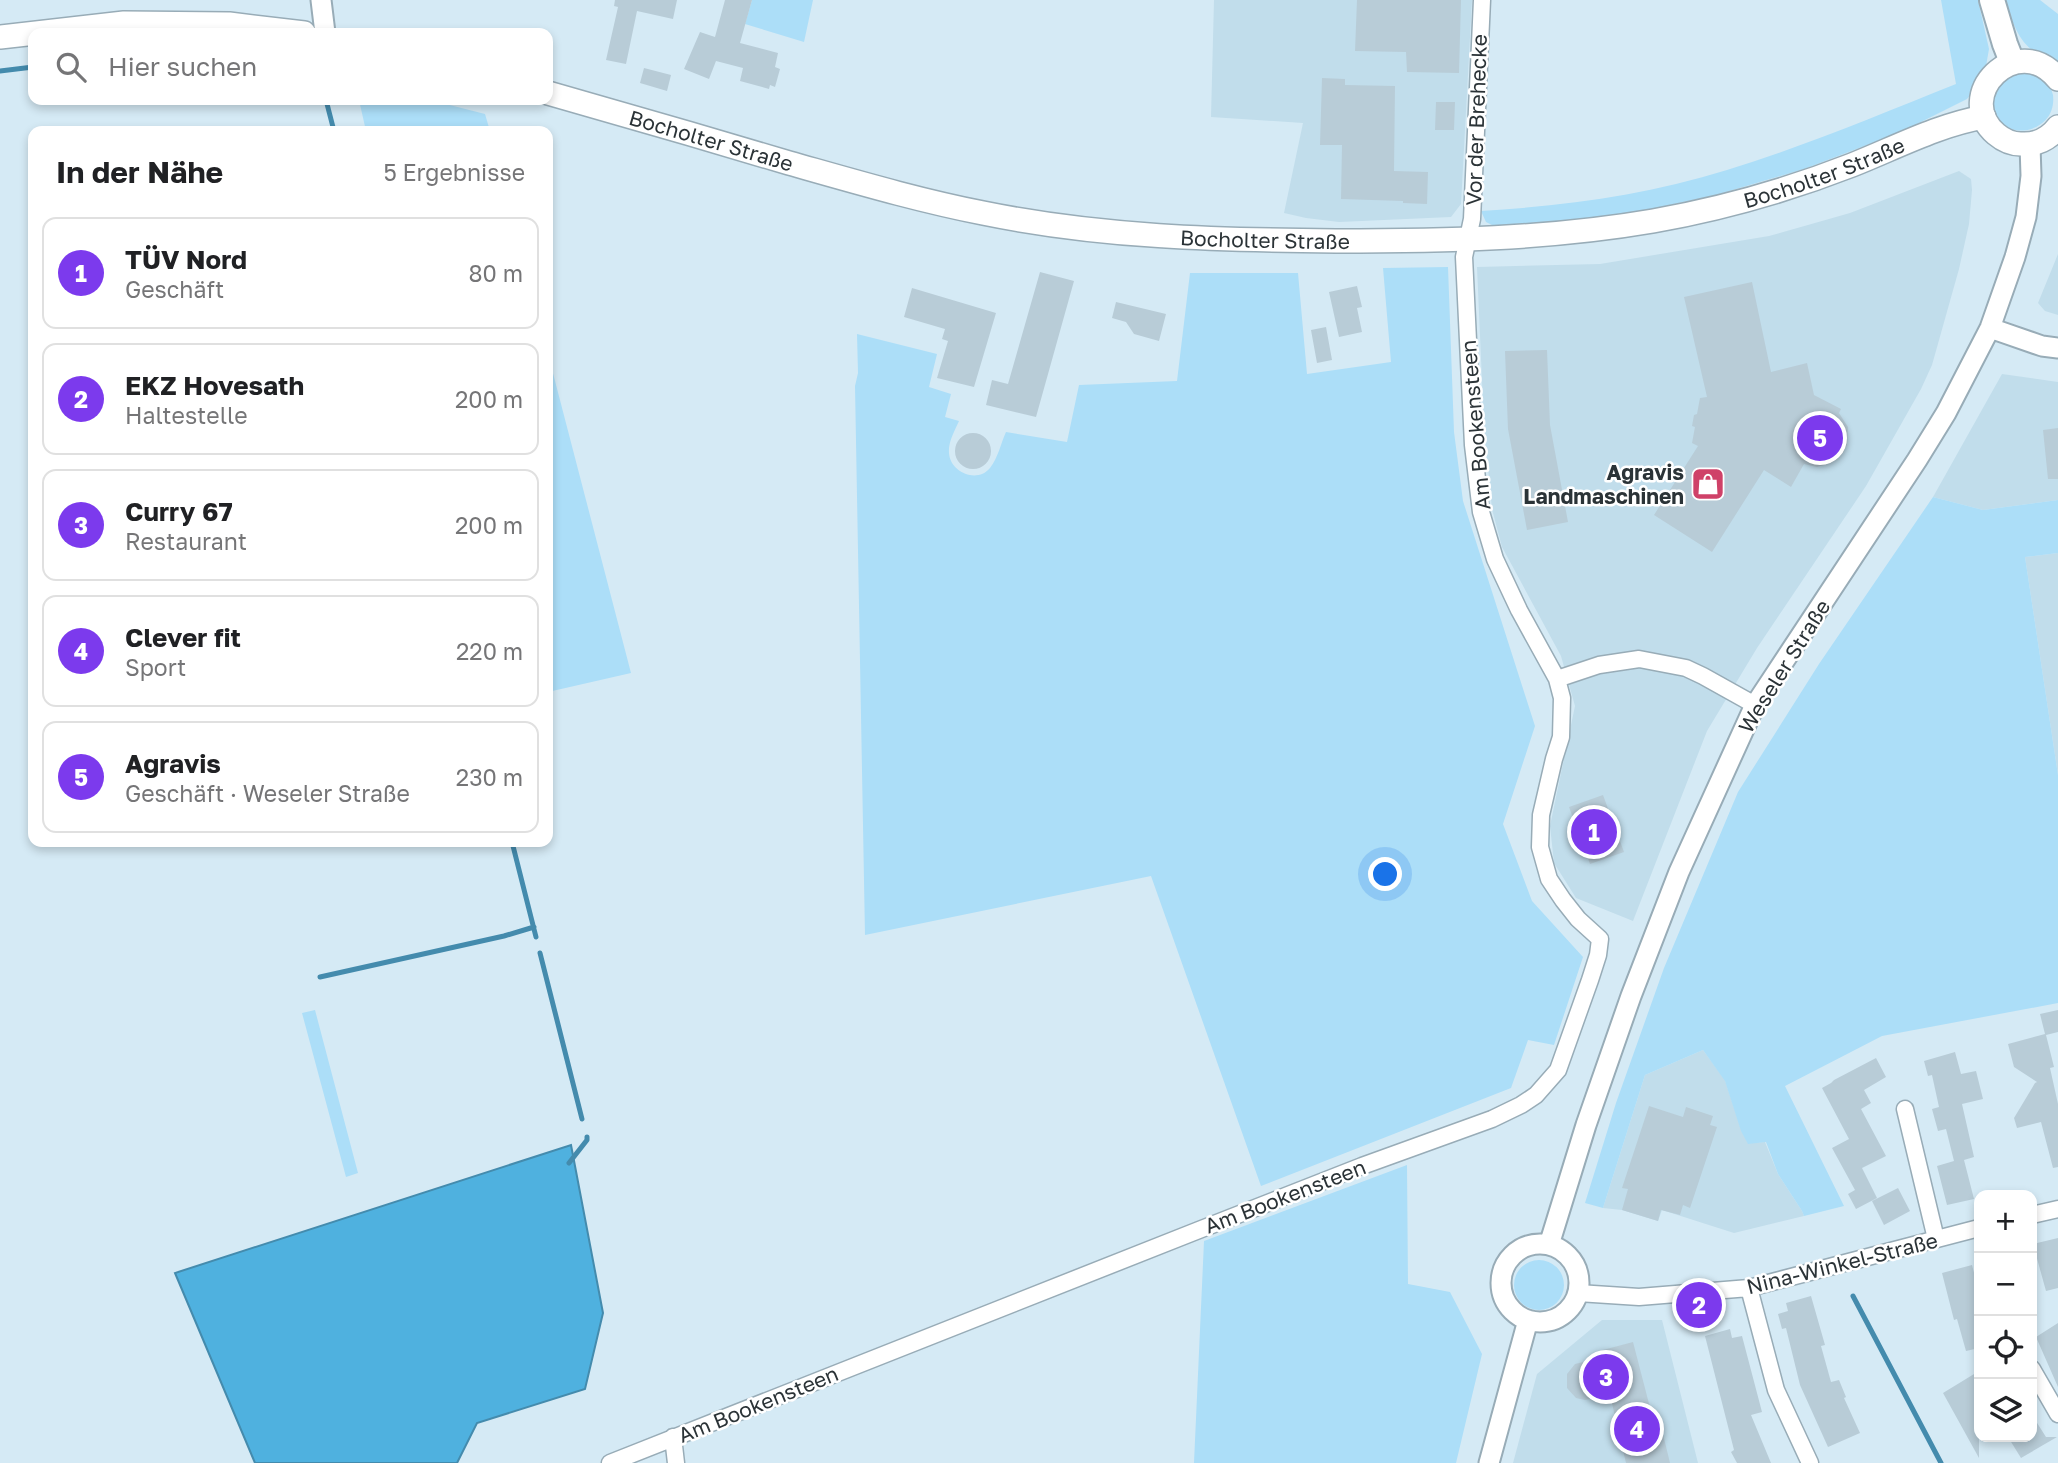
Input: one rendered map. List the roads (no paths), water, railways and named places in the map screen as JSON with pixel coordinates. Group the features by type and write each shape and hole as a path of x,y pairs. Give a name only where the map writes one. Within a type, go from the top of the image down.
{"main road":[{"path":"1992,0 2012,62"},
{"path":"80,28 124,23 229,24 262,28"},
{"path":"0,37 28,34"},
{"path":"2058,79 2040,64 2012,62 2000,68 1990,78 1982,103 1984,117 1991,130 2002,139 2015,144 2030,145 2043,141 2058,127"},
{"name":"Bocholter Straße","path":"553,94 896,193 982,213 1043,224 1186,239 1369,241 1544,236 1587,231 1695,213 1789,187 1851,166 1952,125 1984,117"}],"street":[{"path":"321,0 324,28"},
{"name":"Vor der Brehecke","path":"1467,239 1472,219 1482,0"},
{"name":"Weseler Straße","path":"1549,1245 1586,1125 1640,971 1679,872 1755,705 1871,532 1946,413 1990,328 2026,217 2031,176 2030,145"},
{"name":"Am Bookensteen","path":"610,1463 1337,1176 1492,1119 1521,1105 1536,1094 1558,1070 1590,980 1600,939 1578,919 1563,900 1549,878 1540,847 1541,815 1561,737 1562,698 1557,679 1495,559 1481,512 1473,444 1464,277 1467,239"},
{"path":"1990,328 2042,346 2058,348"},
{"path":"1557,679 1599,665 1639,659 1686,668 1755,705"},
{"path":"1905,1109 1936,1239"},
{"path":"2037,1214 2058,1209"},
{"name":"Nina-Winkel-Straße","path":"1578,1293 1639,1297 1749,1288 1974,1229"},
{"path":"1537,1244 1549,1245 1570,1258 1579,1280 1578,1293 1564,1314 1553,1320 1528,1321 1508,1307 1500,1285 1507,1262 1515,1253 1537,1244"},
{"path":"1749,1288 1776,1390 1810,1463"},
{"path":"1489,1463 1528,1321"},
{"path":"2037,1378 2058,1414"},
{"path":"2044,1391 2058,1401"},
{"path":"673,1437 676,1463"}],"water":[{"path":"571,1145 603,1313 585,1389 477,1423 457,1463 255,1463 175,1273"}],"waterway":[{"path":"0,71 28,68"},
{"path":"327,105 333,126"},
{"path":"513,847 536,937"},
{"path":"320,977 534,927"},
{"path":"540,953 582,1119"},
{"path":"569,1163 587,1137"},
{"path":"1853,1296 1941,1463"}],"place":[{"name":"Agravis","path":"1820,438"},
{"name":"Agravis Landmaschinen","path":"1708,484"},
{"name":"TÜV Nord","path":"1594,832"},
{"name":"EKZ Hovesath","path":"1699,1305"},
{"name":"Curry 67","path":"1606,1377"},
{"name":"Clever fit","path":"1637,1429"}]}
